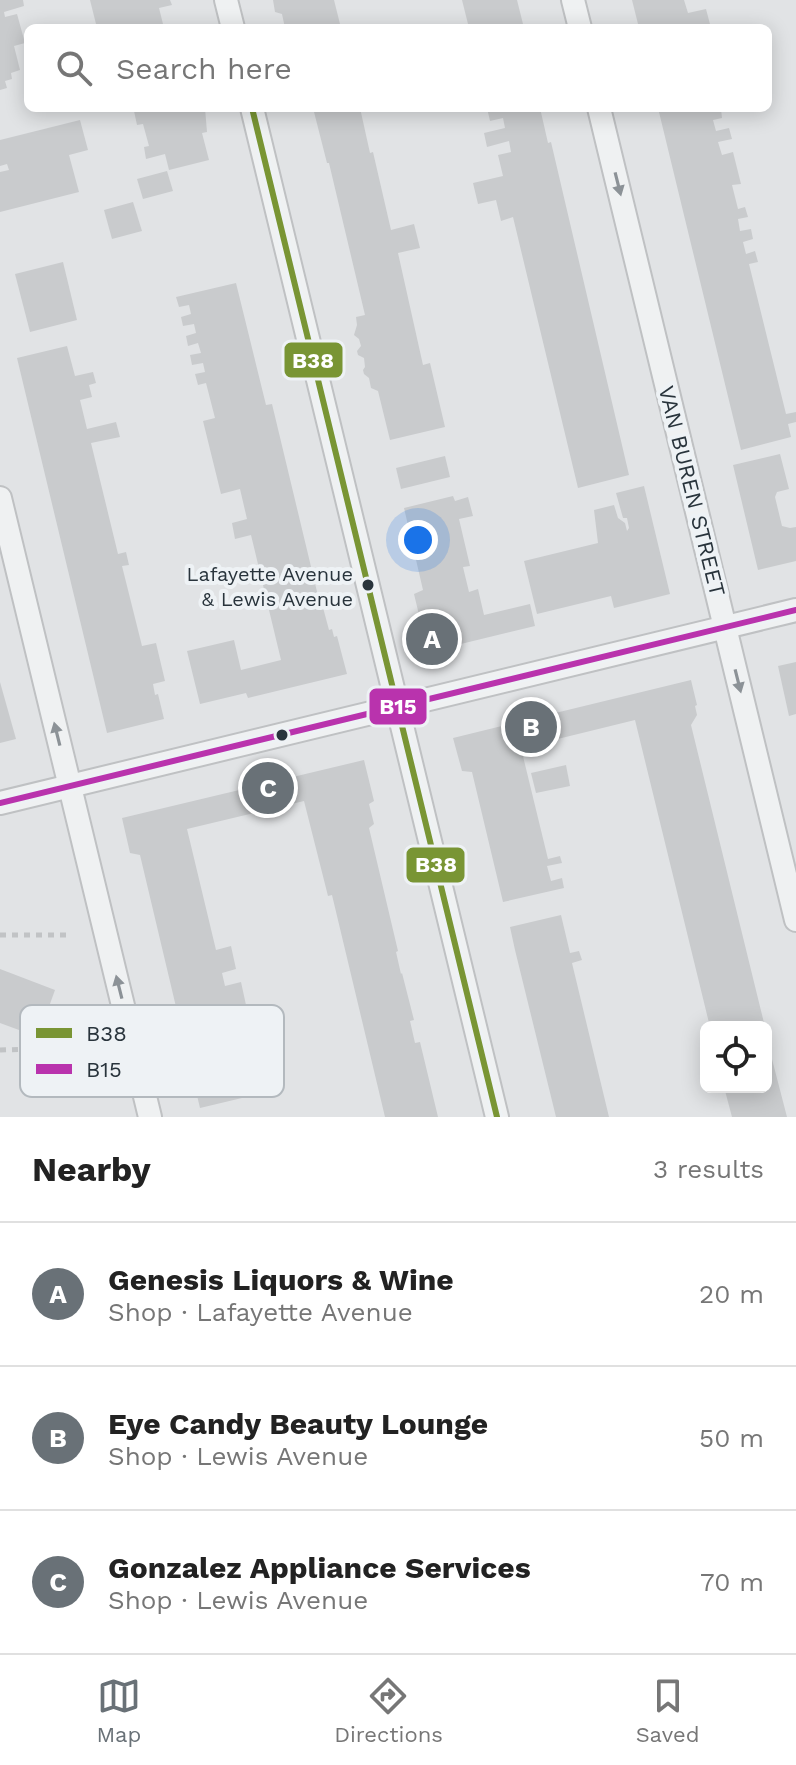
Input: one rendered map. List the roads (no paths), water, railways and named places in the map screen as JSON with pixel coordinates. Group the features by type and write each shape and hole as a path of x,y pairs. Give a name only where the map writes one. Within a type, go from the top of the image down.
{"street":[{"path":"226,0 232,24"},
{"path":"573,0 579,24"},
{"path":"253,112 497,1117"},
{"name":"VAN BUREN STREET","path":"600,112 796,920"},
{"path":"0,498 123,1005"},
{"path":"0,803 796,610"},
{"path":"145,1097 150,1117"}],"place":[{"name":"Lafayette Avenue & Lewis Avenue","path":"368,585"},
{"name":"Genesis Liquors & Wine","path":"432,639"},
{"name":"Eye Candy Beauty Lounge","path":"531,727"},
{"name":"Gonzalez Appliance Services","path":"268,788"}]}
